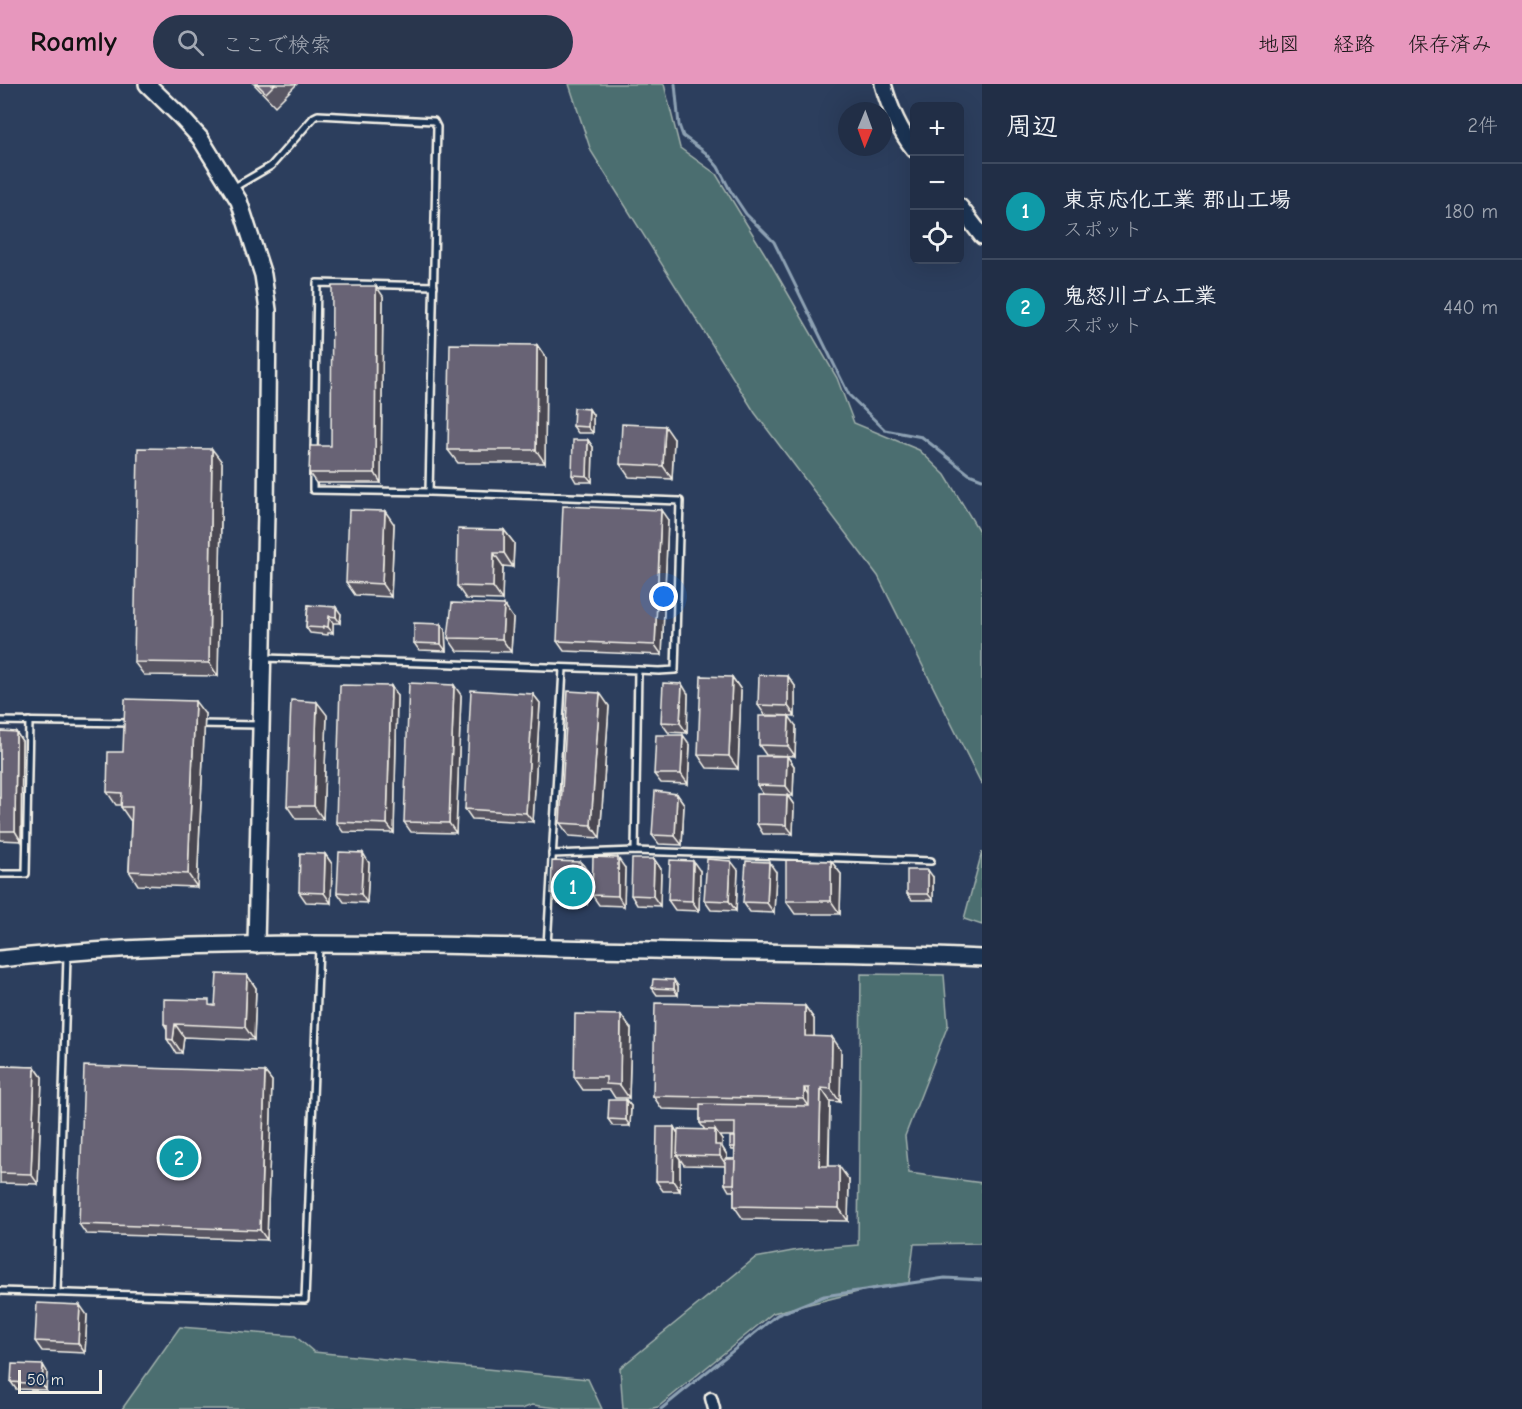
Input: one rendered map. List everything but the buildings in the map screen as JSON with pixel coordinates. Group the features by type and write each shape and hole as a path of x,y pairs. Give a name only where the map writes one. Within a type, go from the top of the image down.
{"street":[{"path":"147,84 200,138 239,201 262,275 268,310 256,945"},
{"path":"883,84 887,98 910,143"},
{"path":"962,210 982,236"},
{"path":"0,959 67,952 320,944 982,958"}],"lane":[{"path":"232,189 271,166 318,115 432,120 437,127 429,492"},
{"path":"314,455 317,283 434,286"},
{"path":"263,658 659,672 675,670 680,501 313,490 313,467"},
{"path":"547,948 563,669"},
{"path":"634,851 638,670"},
{"path":"0,721 133,723"},
{"path":"0,874 26,874 29,721"},
{"path":"191,724 261,725"},
{"path":"552,854 634,851 931,861"},
{"path":"0,1291 305,1300 320,944"},
{"path":"57,1293 67,952"}],"green space":[{"path":"569,84 664,84 680,148 716,174 837,378 854,423 919,450 945,475 979,531 982,540 982,785 878,576 755,413 591,151"},
{"path":"982,852 982,925 964,919"},
{"path":"861,974 944,975 948,1025 905,1136 909,1173 982,1183 982,1243 914,1244 909,1283 878,1287 773,1313 658,1407 623,1409 620,1368 755,1258 798,1250 858,1245"},
{"path":"180,1327 295,1336 314,1352 588,1379 602,1409 566,1409 532,1405 522,1409 122,1409"}],"waterway":[{"path":"675,84 679,125 683,136 706,153 718,167 746,214 774,242 849,395 885,430 922,437 969,474 982,479"},
{"path":"661,1409 777,1315 824,1296 945,1278 982,1280"}],"place":[{"name":"東京応化工業 郡山工場","path":"573,887"},
{"name":"鬼怒川ゴム工業","path":"179,1158"}]}
